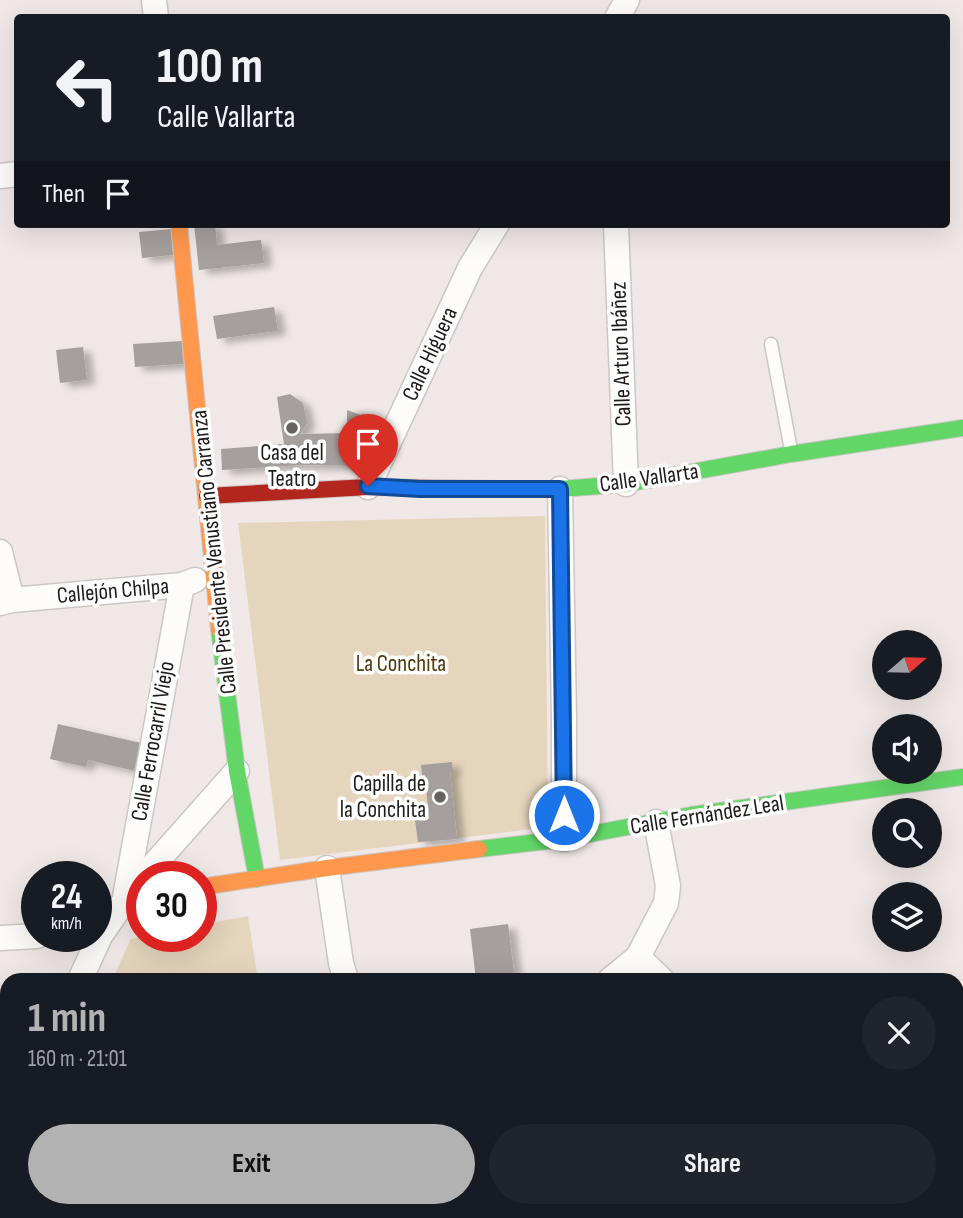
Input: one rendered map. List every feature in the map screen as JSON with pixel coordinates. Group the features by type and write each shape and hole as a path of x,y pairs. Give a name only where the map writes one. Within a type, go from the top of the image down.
{"street":[{"name":"Calle Presidente Venustiano Carranza","path":"179,228 212,572 237,771 257,879"},
{"name":"Calle Higuera","path":"373,477 470,268 495,228"},
{"name":"Calle Arturo Ibáñez","path":"616,228 626,484"},
{"name":"Calle Vallarta","path":"206,487 365,472 373,477 420,489 560,489 626,484 791,454 963,428"},
{"path":"560,489 565,718 564,839"},
{"path":"0,551 6,601"},
{"name":"Callejón Chilpa","path":"6,601 182,585 212,572"},
{"name":"Calle Ferrocarril Viejo","path":"139,861 182,585"},
{"path":"157,861 237,771"},
{"name":"Calle Fernández Leal","path":"217,885 327,868 564,839 656,822 963,777"},
{"path":"619,973 638,957 666,903 668,886 656,822"},
{"path":"327,868 344,973"},
{"path":"112,920 126,904"},
{"path":"0,938 21,937"},
{"path":"83,973 91,952"},
{"path":"638,957 655,973"}],"lane":[{"path":"771,344 791,454"}],"green space":[{"name":"La Conchita","path":"545,516 548,827 280,860 238,523"},
{"path":"248,916 257,973 115,973 126,950 126,952 217,952 217,922"}],"building":[{"path":"194,228 215,228 217,245 261,240 264,263 199,270"},
{"path":"171,229 173,255 142,258 139,232"},
{"path":"274,307 278,331 217,339 213,316"},
{"path":"182,341 183,364 135,367 133,344"},
{"path":"83,347 87,380 60,383 56,350"},
{"path":"290,394 303,403 307,423 300,434 347,433 347,410 383,423 368,466 302,465 222,470 221,449 284,444 277,397"},
{"path":"58,724 141,743 135,771 88,760 86,767 50,759"},
{"name":"Capilla de la Conchita","path":"452,762 453,772 450,772 457,839 418,842 415,820 429,819 425,775 422,775 421,765"},
{"path":"508,924 514,973 475,973 470,929"}],"traffic: fast":[{"path":"499,489 560,489 626,484 791,454 963,428"},
{"path":"219,629 237,771 257,879"},
{"path":"479,849 564,839 691,815 963,777"}],"traffic: slow":[{"path":"179,228 219,629"},
{"path":"217,885 479,849"}],"traffic: jam":[{"path":"207,496 368,487 499,489"}],"place":[{"name":"Casa del Teatro","path":"292,428"},
{"name":"Capilla de la Conchita","path":"440,797"}],"route":[{"path":"368,486 420,489 560,489 565,718 564,815"}]}
